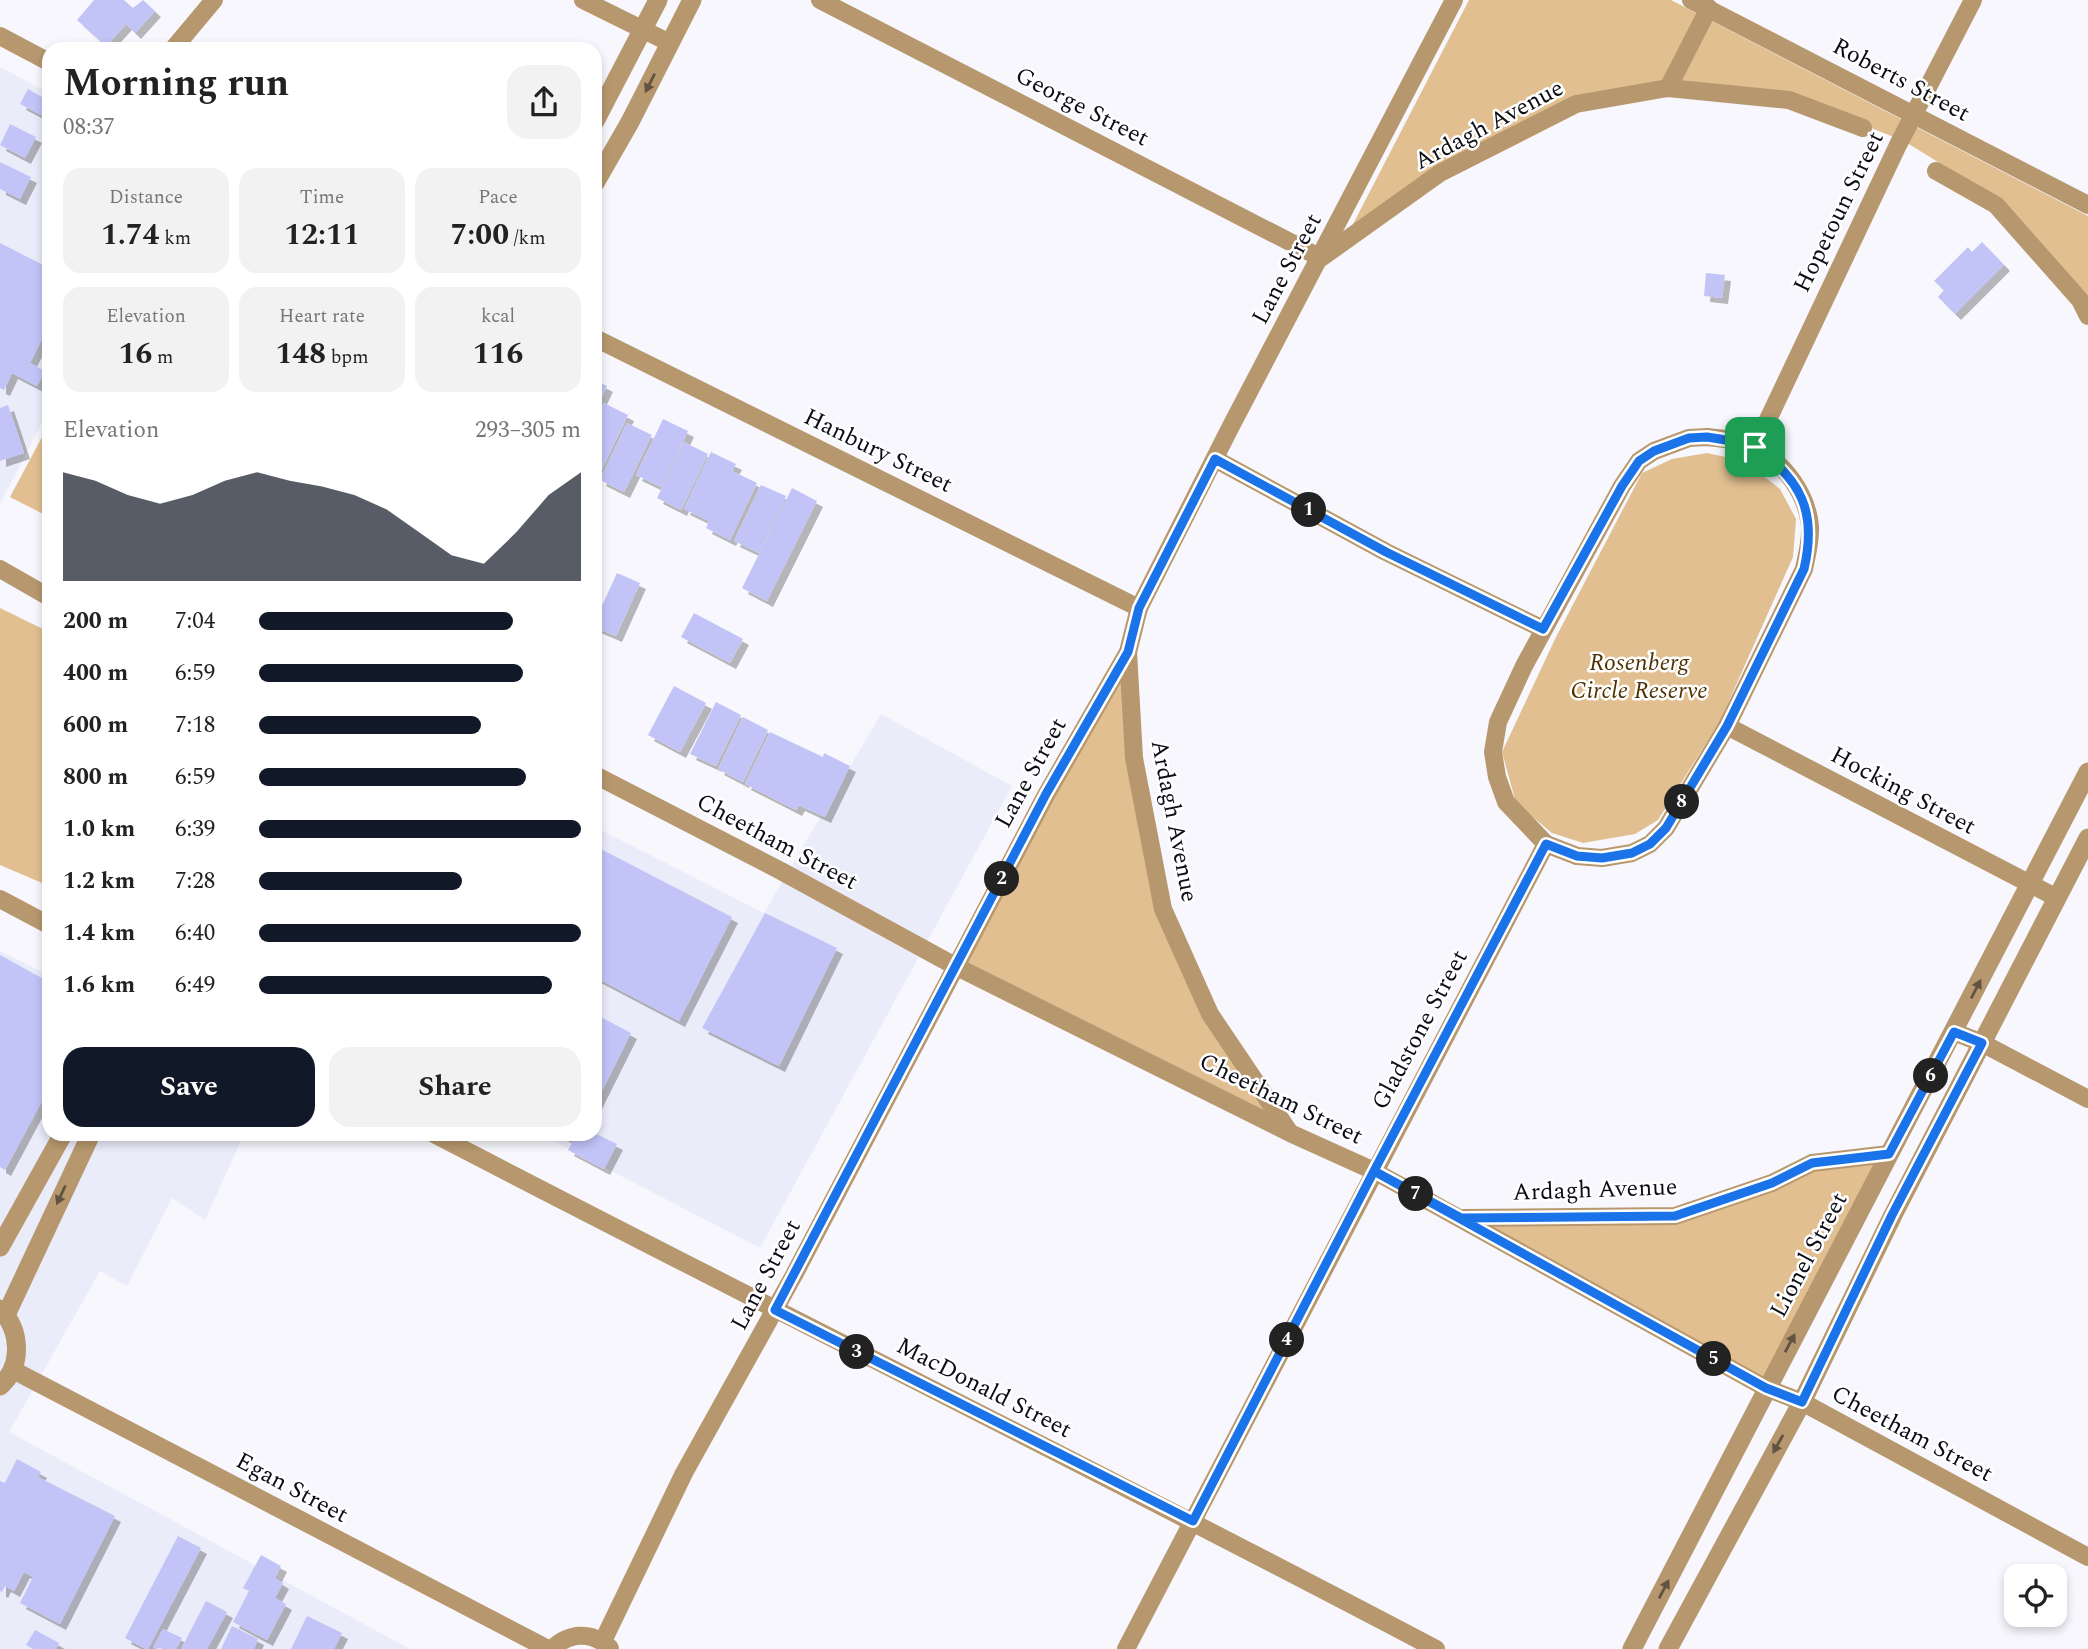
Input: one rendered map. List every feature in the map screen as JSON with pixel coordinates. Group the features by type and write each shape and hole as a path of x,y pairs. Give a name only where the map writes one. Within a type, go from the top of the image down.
{"street":[{"path":"179,42 214,0"},
{"path":"583,0 670,44"},
{"path":"602,108 658,0"},
{"path":"602,170 692,0"},
{"name":"George Street","path":"820,0 1321,258"},
{"name":"Lane Street","path":"608,1645 684,1473 775,1310 1046,794 1128,652 1139,608 1454,0"},
{"name":"Roberts Street","path":"1691,0 2088,205"},
{"name":"Hopetoun Street","path":"1755,447 1913,114 1973,0"},
{"path":"1668,88 1709,8"},
{"path":"0,36 42,58"},
{"name":"Ardagh Avenue","path":"1321,258 1440,173 1576,104 1668,88 1789,100 1863,128"},
{"path":"1936,171 1996,205 2085,303"},
{"name":"Hanbury Street","path":"602,341 1139,608"},
{"path":"1689,438 1720,439 1755,447 1780,466 1804,502 1810,526 1809,548 1804,569 1727,726 1666,828 1650,844 1632,853 1602,858 1577,856 1546,844 1506,802 1497,777 1493,752 1498,722 1543,629 1622,486 1639,461 1654,451 1689,438"},
{"path":"1215,459 1386,552 1543,629"},
{"path":"0,569 42,593"},
{"name":"Ardagh Avenue","path":"1128,652 1133,758 1163,909 1210,1014 1290,1133"},
{"name":"Hocking Street","path":"1727,726 2057,898"},
{"name":"Lionel Street","path":"1632,1649 2088,772"},
{"name":"Cheetham Street","path":"602,779 781,871 955,966 1290,1133 1374,1171 1766,1388 1802,1402 2088,1557"},
{"path":"1668,1649 1802,1402 1892,1215 2088,838"},
{"name":"Gladstone Street","path":"1126,1649 1546,844"},
{"path":"0,899 42,921"},
{"path":"1954,1032 1982,1043 2088,1099"},
{"path":"0,1247 59,1141"},
{"path":"0,1386 13,1370 17,1356 13,1328 3,1312 87,1141"},
{"name":"MacDonald Street","path":"448,1141 1193,1521 1436,1649"},
{"name":"Ardagh Avenue","path":"1461,1218 1675,1216 1772,1183 1812,1163 1889,1154"},
{"name":"Egan Street","path":"13,1370 550,1649"},
{"path":"550,1649 576,1635 590,1635 608,1645"}],"shaded area":[{"path":"0,67 42,89 42,423 0,504"},
{"path":"881,714 1012,786 760,1248 554,1141 602,1141 602,831 764,913"},
{"path":"0,951 42,972 42,1141 241,1141 205,1220 172,1198 127,1286 100,1271 9,1432 410,1649 0,1649"}],"green space":[{"path":"1469,0 1671,0 2088,216 2088,301 2001,201 1904,141 1790,96 1669,83 1574,99 1351,228"},
{"path":"42,437 42,513 10,497"},
{"name":"Rosenberg Circle Reserve","path":"1707,453 1744,461 1780,489 1796,519 1793,557 1720,721 1658,820 1635,834 1583,843 1552,833 1516,803 1502,752 1556,637 1642,473 1672,459"},
{"path":"0,608 42,629 42,883 0,865"},
{"path":"1128,652 1163,909 1210,1014 1290,1133 955,966"},
{"path":"1889,1154 1766,1388 1461,1218 1675,1216 1812,1163"}],"building":[{"path":"94,0 124,0 133,8 143,0 155,11 135,33 126,24 110,42 102,42 77,20"},
{"path":"28,89 42,97 42,115 20,104"},
{"path":"10,124 36,137 25,158 0,145"},
{"path":"0,162 31,177 20,199 0,189"},
{"path":"1982,242 2004,265 1955,314 1938,297 1944,290 1934,281 1968,247 1972,252"},
{"path":"0,243 42,264 42,339 30,363 42,369 42,377 37,386 12,373 4,390 0,388"},
{"path":"1706,273 1725,275 1722,298 1704,296"},
{"path":"602,384 607,386 602,396"},
{"path":"604,403 628,415 602,469"},
{"path":"8,405 24,453 0,461 0,408"},
{"path":"663,419 688,431 661,487 636,475"},
{"path":"627,423 652,435 624,492 602,481"},
{"path":"684,442 708,454 681,510 657,498"},
{"path":"711,452 736,464 732,471 757,483 730,540 706,528 709,521 684,509"},
{"path":"761,485 786,496 759,553 734,541"},
{"path":"792,488 817,501 767,601 742,588"},
{"path":"617,573 640,583 616,636 602,630 602,606"},
{"path":"694,613 743,639 730,663 681,637"},
{"path":"674,686 706,703 680,752 648,735"},
{"path":"716,702 741,715 716,766 690,754"},
{"path":"743,717 768,730 743,782 718,769"},
{"path":"770,732 823,757 824,753 850,766 825,817 799,805 796,810 745,784"},
{"path":"602,850 732,917 679,1021 602,981"},
{"path":"765,913 837,948 779,1066 702,1028"},
{"path":"0,955 42,978 42,1101 5,1170 0,1167"},
{"path":"602,1018 631,1033 602,1091"},
{"path":"602,1137 617,1144 604,1169 568,1150 573,1141 602,1141"},
{"path":"17,1459 41,1472 38,1477 115,1516 60,1624 20,1603 33,1577 24,1572 14,1591 5,1586 2,1592 0,1591 0,1481 5,1483"},
{"path":"178,1536 201,1548 146,1649 125,1638"},
{"path":"261,1555 281,1566 275,1578 283,1583 275,1598 286,1604 267,1640 233,1622 249,1591 243,1588"},
{"path":"206,1601 227,1612 207,1649 181,1649"},
{"path":"307,1616 342,1633 334,1649 291,1649"},
{"path":"232,1626 258,1639 254,1649 221,1649"},
{"path":"163,1629 182,1638 176,1649 153,1648"},
{"path":"35,1630 59,1643 56,1649 33,1649 26,1645"}],"route":[{"path":"1755,447 1707,437 1689,438 1654,451 1639,461 1622,486 1543,629 1386,552 1215,459 1139,608 1128,652 1046,794 775,1310 1193,1521 1374,1171 1766,1388 1802,1402 1892,1215 1982,1043 1954,1032 1889,1154 1812,1163 1772,1183 1675,1216 1461,1218 1374,1171 1546,844 1577,856 1602,858 1632,853 1650,844 1666,828 1727,726 1804,569 1809,548 1810,526 1804,502 1780,466 1755,447"}]}
